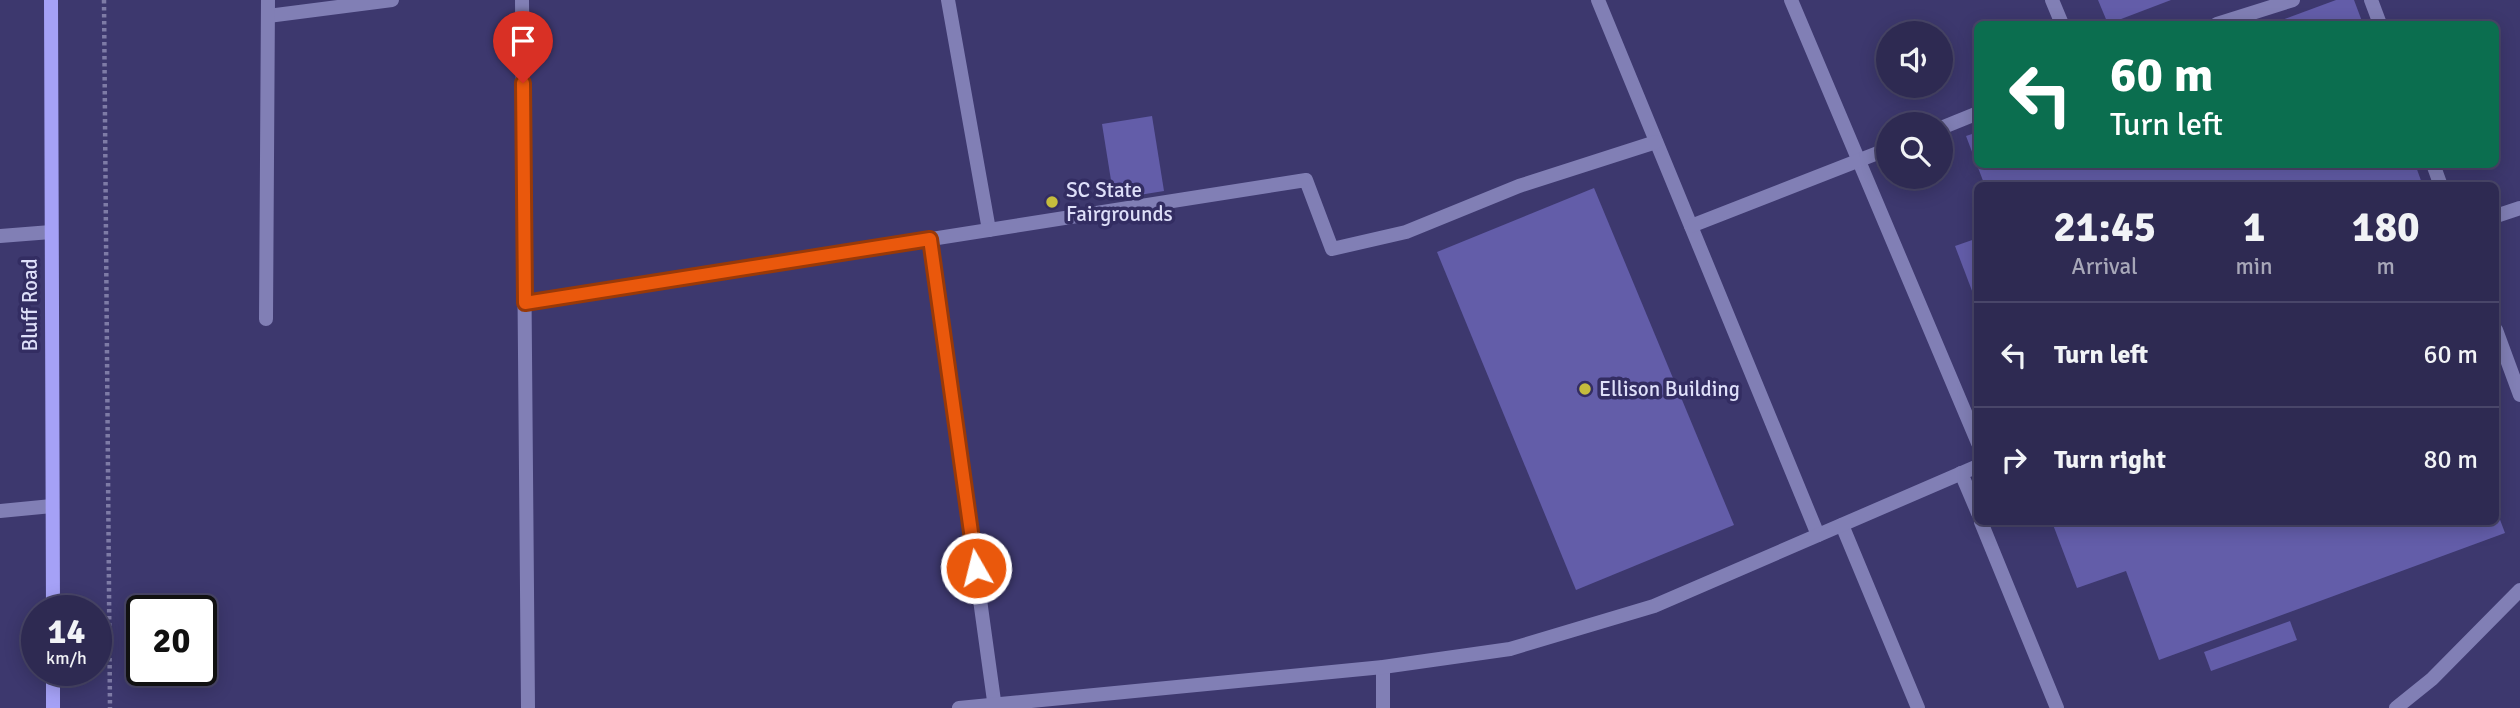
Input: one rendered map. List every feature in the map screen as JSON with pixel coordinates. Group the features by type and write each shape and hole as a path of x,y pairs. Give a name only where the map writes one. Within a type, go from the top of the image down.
{"main road":[{"name":"Bluff Road","path":"51,0 53,595"},
{"path":"53,686 54,708"}],"street":[{"path":"266,319 268,0"},
{"path":"268,16 392,0"},
{"path":"522,0 528,708"},
{"path":"948,0 989,230"},
{"path":"1598,0 1818,535"},
{"path":"1791,0 1974,434"},
{"path":"2052,0 2061,21"},
{"path":"2226,21 2293,0"},
{"path":"2371,0 2379,21"},
{"path":"1953,123 1974,115"},
{"path":"525,303 1306,180 1332,248 1406,232 1519,186 1656,142"},
{"path":"1691,226 1876,154"},
{"path":"2499,215 2520,208"},
{"path":"0,236 51,232"},
{"path":"930,239 995,706"},
{"path":"2499,338 2520,395"},
{"path":"959,708 1383,667 1510,649 1654,606 1974,468"},
{"path":"1961,473 1974,504"},
{"path":"0,511 52,506"},
{"path":"1842,525 1918,708"},
{"path":"1982,525 2057,708"},
{"path":"2396,708 2432,679 2520,590"},
{"path":"1383,667 1383,708"}],"path":[{"path":"104,0 110,708"}],"building":[{"path":"2098,0 2171,0 2116,21 2107,21"},
{"path":"2336,0 2354,0 2362,21 2279,21"},
{"path":"1152,116 1164,191 1114,199 1102,124"},
{"path":"1974,133 1974,157 1966,136"},
{"path":"1978,168 2416,168 2422,182 1983,182"},
{"name":"Ellison Building","path":"1594,188 1734,525 1576,590 1437,252"},
{"path":"1974,239 1974,296 1955,246"},
{"path":"2499,517 2505,533 2159,660 2126,571 2077,588 2053,525 2499,525"},
{"path":"2290,621 2297,640 2211,671 2204,652"}],"place":[{"name":"SC State Fairgrounds","path":"1052,202"},
{"name":"Ellison Building","path":"1585,389"}],"route":[{"path":"523,83 525,303 930,239 976,568"}]}
